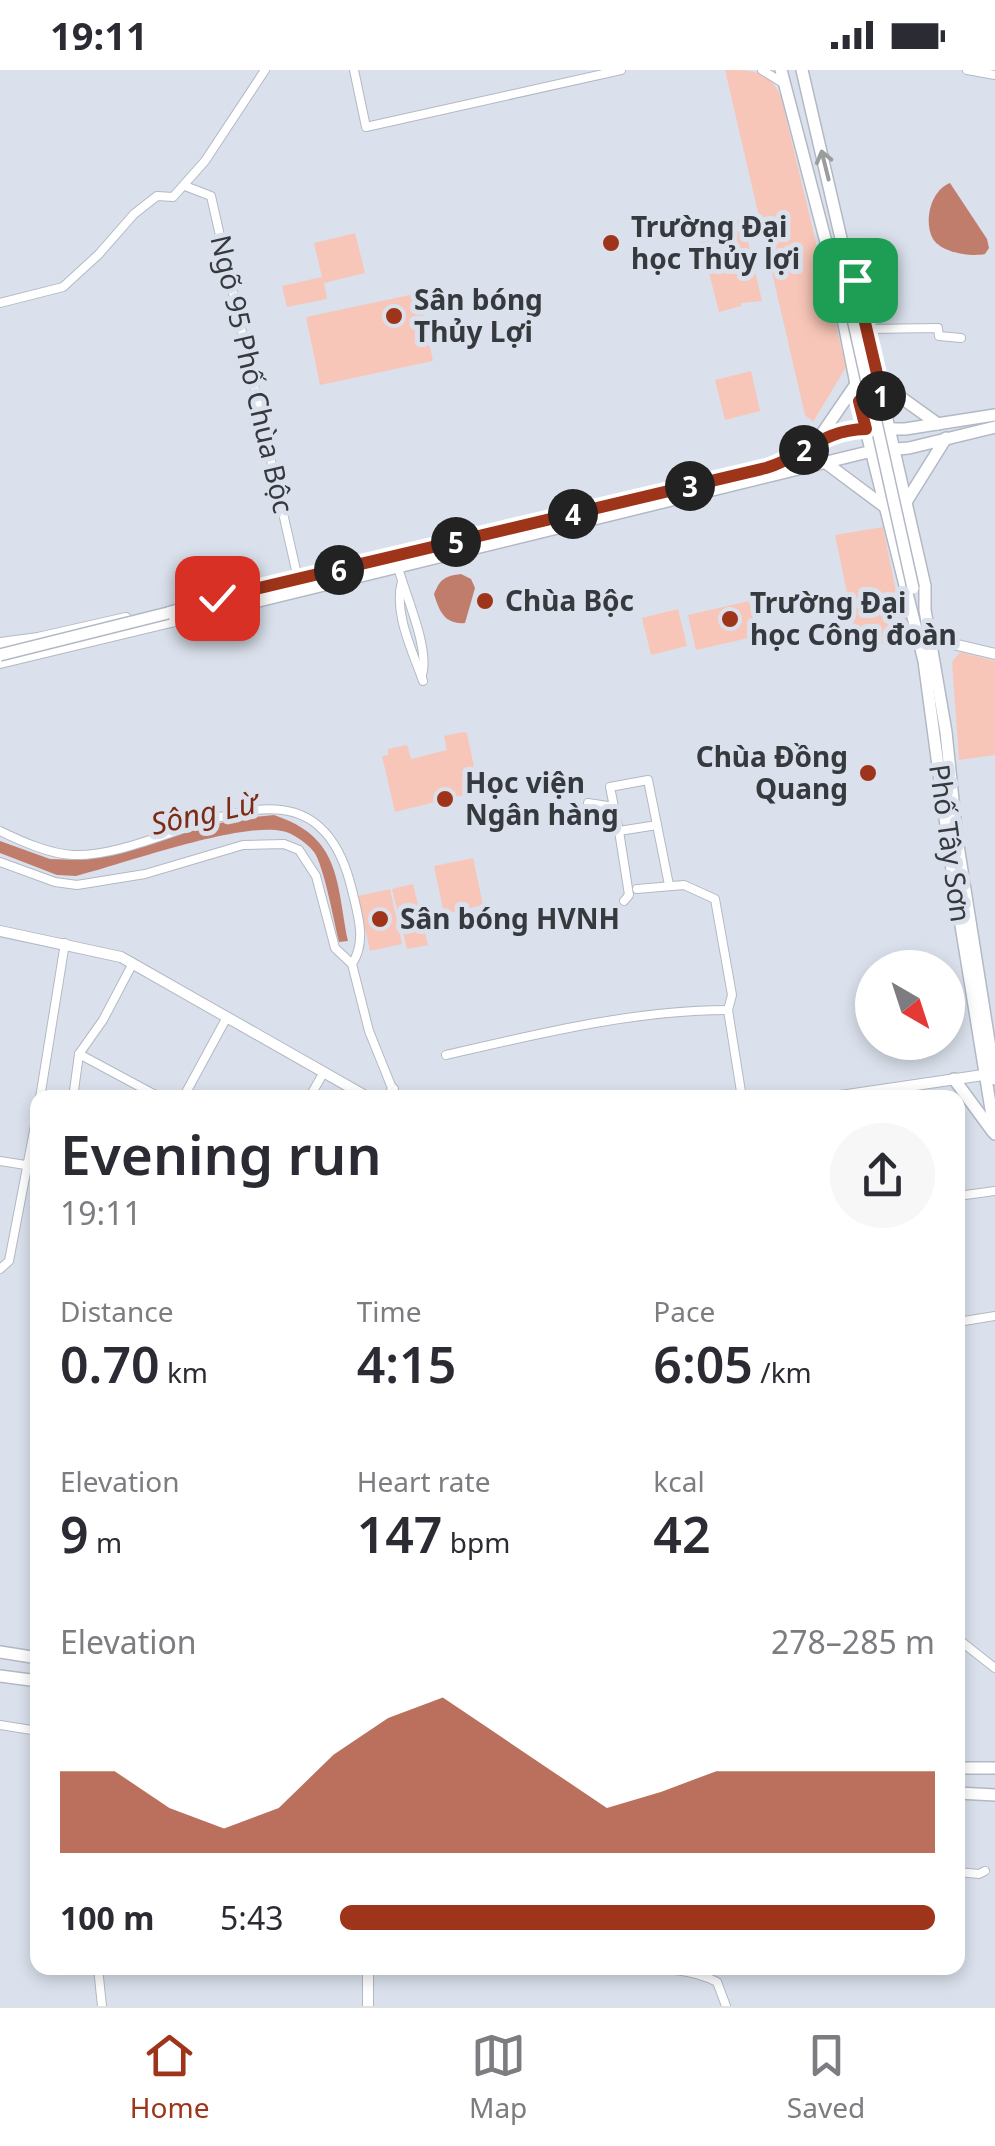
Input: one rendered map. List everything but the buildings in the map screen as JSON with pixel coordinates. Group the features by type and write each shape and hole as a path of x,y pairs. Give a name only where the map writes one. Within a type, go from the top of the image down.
{"main road":[{"name":"Phố Tây Sơn","path":"781,70 833,269 859,401 901,576 932,639 952,870 991,1076 995,1134"},
{"name":"Phố Tây Sơn","path":"802,70 903,484 924,586 919,611"},
{"name":"Phố Tây Sơn","path":"846,260 847,292 919,611 941,733"},
{"name":"Phố Tây Sơn","path":"833,269 847,292"},
{"path":"878,381 938,424"},
{"path":"817,440 856,384"},
{"path":"859,401 875,402 882,395"},
{"path":"195,610 298,579 397,562 498,529 766,468 792,458 817,440 849,429 890,429 995,415"},
{"path":"0,655 872,451 995,427"},
{"path":"906,502 946,438"},
{"path":"826,463 885,507"},
{"path":"880,483 890,476 903,484"},
{"path":"954,1079 962,1090"},
{"path":"965,1094 995,1134"},
{"path":"0,1652 30,1657"},
{"path":"0,1676 30,1680"},
{"path":"965,1768 995,1768"},
{"path":"965,1793 995,1795"}],"street":[{"path":"0,303 63,287 134,214 157,196 173,197 185,186 265,70"},
{"path":"354,70 366,127 621,70"},
{"path":"762,70 786,86"},
{"path":"967,70 995,75"},
{"name":"Ngõ 95 Phố Chùa Bộc","path":"185,186 211,196 298,579"},
{"path":"866,329 938,328 938,336 961,338"},
{"path":"397,562 424,667 422,678"},
{"path":"0,643 195,610"},
{"path":"0,663 195,610"},
{"path":"932,639 995,654"},
{"path":"14,642 19,660"},
{"path":"624,901 629,895 622,883 619,830 610,786 648,780 669,885"},
{"path":"588,803 614,807"},
{"path":"0,831 76,856 118,848 233,812 270,810 303,816 330,836 344,862 361,942 352,964"},
{"path":"619,830 657,825"},
{"path":"0,862 55,882 77,885 145,874 220,849 284,844 299,850 312,866 335,948 352,964 369,1031 390,1090"},
{"path":"637,888 684,884 715,899 732,995 728,1010 741,1090"},
{"path":"0,930 107,951 355,1090"},
{"path":"41,1090 66,944"},
{"path":"74,1090 80,1054 133,963"},
{"path":"446,1055 635,1017 686,1010 728,1010"},
{"path":"187,1090 228,1016"},
{"path":"80,1054 146,1090"},
{"path":"314,1090 324,1072"},
{"path":"881,1090 991,1076"},
{"path":"0,1161 30,1166"},
{"path":"0,1269 9,1261 30,1178"},
{"path":"965,1195 995,1190"},
{"path":"965,1321 995,1316"},
{"path":"965,1644 995,1668"},
{"path":"0,1725 30,1730"},
{"path":"965,1873 985,1871"},
{"path":"99,1975 102,2006"},
{"path":"368,1975 368,2006"},
{"path":"698,1975 717,1982 726,2006"}],"shaded area":[{"path":"725,70 759,73 771,81 781,97 846,367 813,422 805,415"},
{"path":"950,183 987,239 989,248 985,254 957,253 933,239 929,224 931,207 938,192"},
{"path":"743,219 762,301 741,303 719,312 698,229"},
{"path":"355,233 365,273 324,283 327,299 287,307 282,286 322,277 314,243"},
{"path":"419,293 433,361 320,385 306,317"},
{"path":"751,371 760,411 725,420 715,380"},
{"path":"883,527 897,596 902,601 910,636 859,650 835,535"},
{"path":"461,574 471,579 475,588 465,623 452,622 444,616 434,594 444,579"},
{"path":"749,601 757,636 696,650 688,615"},
{"path":"678,609 687,646 651,655 642,618"},
{"path":"960,652 995,661 995,755 959,760 952,662"},
{"path":"467,733 479,791 395,812 382,756 388,755 388,749 407,745 411,759 447,750 444,736"},
{"path":"274,815 296,824 324,849 337,881 348,941 339,942 314,852 300,839 282,831 210,838 76,876 57,875 0,853 0,841 50,859 82,860 236,819"},
{"path":"473,858 483,905 444,914 434,866"},
{"path":"413,884 428,945 407,949 392,889"},
{"name":"Sân bóng HVNH","path":"390,889 402,944 370,951 358,896"}],"place":[{"name":"Trường Đại học Thủy lợi","path":"611,243"},
{"name":"Sân bóng Thủy Lợi","path":"394,316"},
{"name":"Chùa Bộc","path":"485,601"},
{"name":"Trường Đại học Công đoàn","path":"730,619"},
{"name":"Chùa Đồng Quang","path":"868,773"},
{"name":"Học viện Ngân hàng","path":"445,799"},
{"name":"Sân bóng HVNH","path":"380,919"}],"route":[{"path":"217,598 782,464 817,440 849,429 866,429 859,401 869,404 882,395 855,280"}],"water label":[{"name":"Sông Lừ","path":"204,814"}]}
